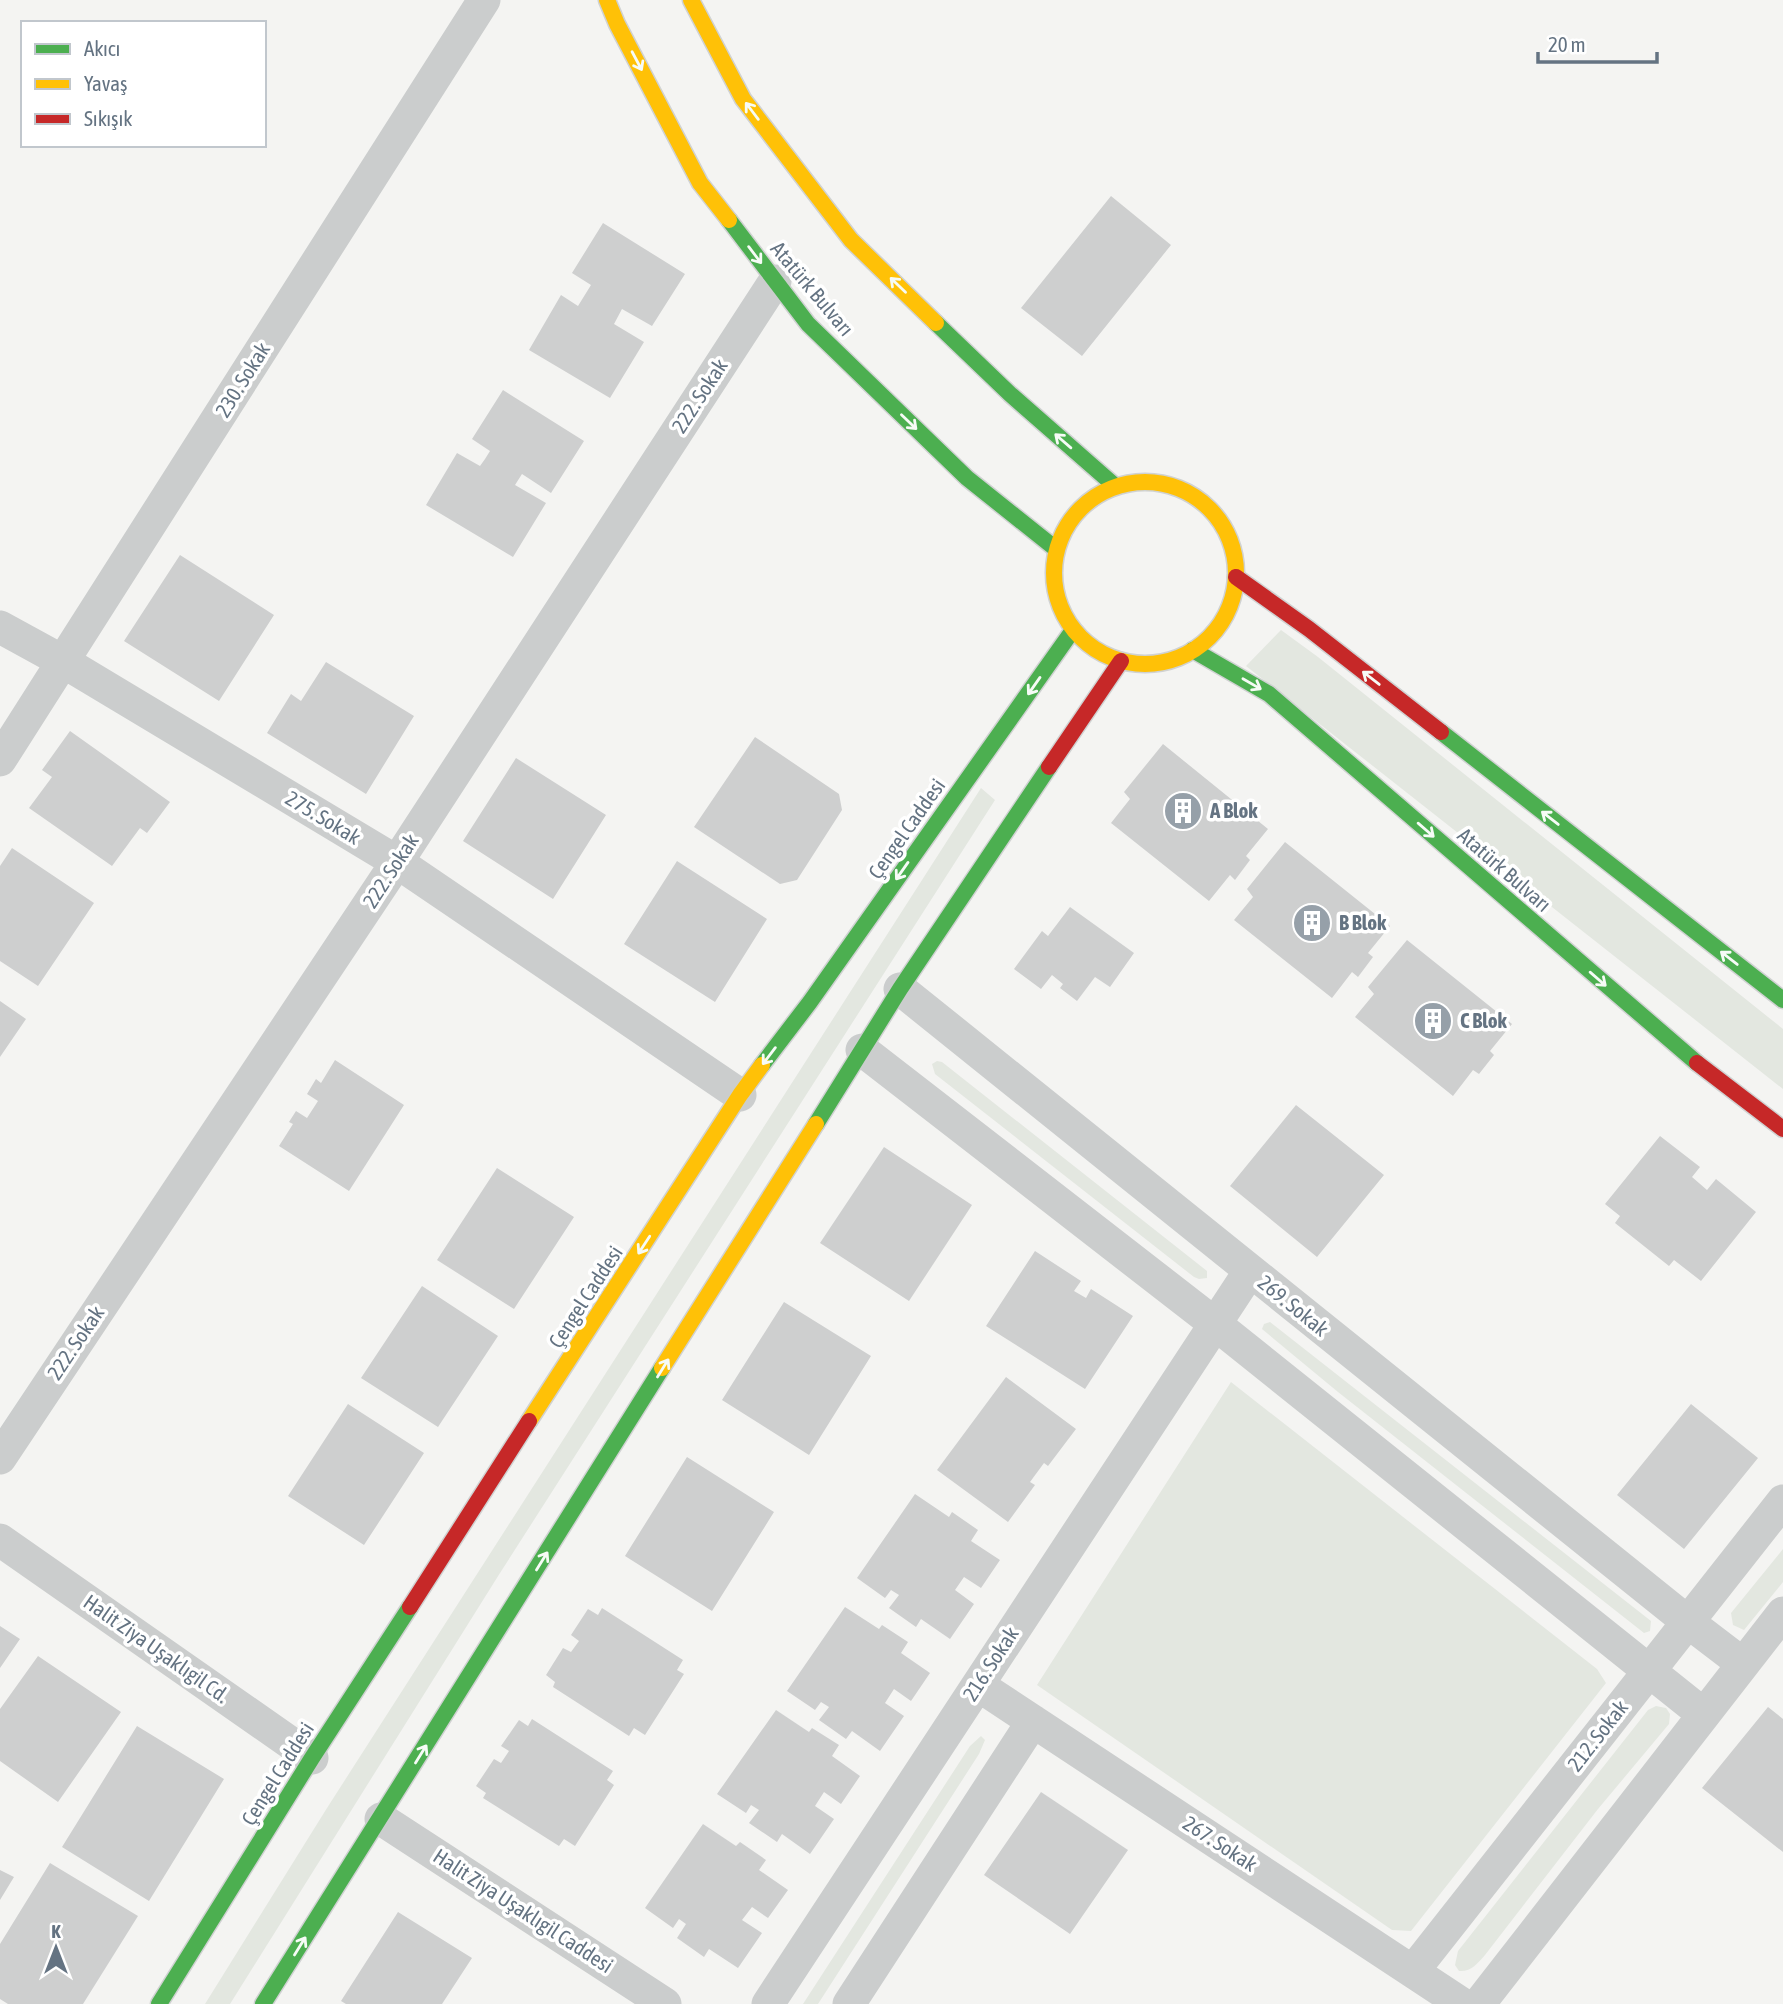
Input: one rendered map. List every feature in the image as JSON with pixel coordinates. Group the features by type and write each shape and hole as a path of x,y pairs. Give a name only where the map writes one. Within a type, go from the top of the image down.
{"main road":[{"name":"Atatürk Bulvarı","path":"607,0 700,183 808,324 967,478 1056,549"},
{"path":"691,0 743,99 851,240 1010,394 1115,486"},
{"path":"1146,481 1178,486 1205,503 1226,527 1236,557 1236,589 1226,618 1205,643 1178,658 1149,664 1121,661 1095,649 1073,630 1059,606 1053,577 1056,549 1068,523 1087,501 1115,486 1146,481"},
{"path":"1236,577 1309,629 1783,1000"},
{"name":"Çengel Caddesi","path":"159,2004 313,1758 740,1095 810,1002 1073,630"},
{"name":"Atatürk Bulvarı","path":"1193,650 1269,694 1694,1061 1783,1129"},
{"path":"263,2004 900,989 1121,661"}],"street":[{"name":"230. Sokak","path":"0,760 484,0"},
{"name":"222. Sokak","path":"0,1458 397,862 775,281"},
{"name":"275. Sokak","path":"0,627 64,662 397,862 740,1095"},
{"name":"269. Sokak","path":"900,989 1743,1664"},
{"path":"862,1050 1214,1323 1703,1714"},
{"name":"216. Sokak","path":"768,2004 1250,1271"},
{"name":"212. Sokak","path":"1413,1970 1783,1501"},
{"name":"Halit Ziya Uşaklıgil Cd.","path":"0,1540 313,1758"},
{"path":"1479,2004 1783,1613"},
{"name":"267. Sokak","path":"978,1685 1462,2004"},
{"path":"849,2004 1033,1721"},
{"name":"Halit Ziya Uşaklıgil Caddesi","path":"381,1819 665,2004"}],"shaded area":[{"path":"1281,630 1783,1029 1783,1089 1246,666"},
{"path":"981,788 995,800 500,1573 230,2004 205,2004 327,1808"},
{"path":"942,1062 1207,1271 1207,1278 1194,1277 935,1074 932,1064"},
{"path":"1270,1322 1651,1621 1650,1631 1644,1633 1338,1392 1262,1329 1264,1324"},
{"path":"1231,1382 1597,1669 1606,1683 1411,1931 1392,1930 1037,1685"},
{"path":"1783,1549 1783,1582 1744,1630 1733,1625 1731,1613"},
{"path":"1656,1706 1666,1708 1670,1714 1669,1724 1598,1809 1485,1955 1470,1969 1459,1971 1455,1965 1458,1951 1648,1710"},
{"path":"981,1736 985,1740 979,1754 818,2004 803,2004 970,1746"}],"building":[{"path":"1111,196 1171,245 1082,356 1021,308"},
{"path":"603,223 685,274 652,326 622,309 614,324 644,342 610,398 529,350 561,295 578,306 591,285 572,273"},
{"path":"503,390 584,441 551,493 522,474 515,485 546,503 513,557 426,505 457,453 480,466 485,459 490,451 472,439"},
{"path":"180,555 274,615 219,701 124,641"},
{"path":"326,662 414,716 366,794 267,733 291,694 301,701"},
{"path":"70,731 170,802 147,833 140,828 112,866 29,808 52,777 42,770"},
{"path":"755,737 839,794 842,810 797,880 780,884 694,827"},
{"name":"A Blok","path":"1163,744 1268,829 1246,856 1250,860 1235,880 1230,875 1209,901 1111,823 1130,799 1124,792"},
{"path":"516,758 606,815 553,899 463,841"},
{"name":"B Blok","path":"1285,842 1390,926 1368,953 1373,957 1358,977 1352,972 1332,998 1234,920 1253,897 1247,889"},
{"path":"12,848 94,903 38,986 0,961 0,866"},
{"path":"677,861 767,919 715,1002 624,944"},
{"path":"1070,907 1134,953 1110,987 1095,977 1077,1001 1060,988 1063,984 1052,975 1041,989 1014,969 1042,931 1048,936"},
{"name":"C Blok","path":"1407,940 1512,1024 1490,1051 1494,1055 1479,1074 1473,1070 1453,1096 1355,1017 1374,994 1368,987"},
{"path":"0,1001 26,1019 0,1057"},
{"path":"335,1060 404,1105 349,1191 279,1146 293,1124 289,1122 296,1111 307,1118 318,1101 307,1094 316,1079 321,1083"},
{"path":"1296,1105 1384,1175 1317,1257 1230,1186"},
{"path":"1660,1136 1700,1167 1692,1177 1707,1190 1716,1179 1756,1212 1701,1281 1674,1260 1669,1266 1615,1223 1620,1216 1605,1204"},
{"path":"884,1147 972,1205 909,1301 820,1243"},
{"path":"497,1168 574,1217 514,1309 437,1260"},
{"path":"1035,1251 1081,1281 1074,1291 1086,1298 1091,1289 1133,1316 1085,1389 986,1326"},
{"path":"422,1286 498,1336 438,1427 361,1378"},
{"path":"784,1302 871,1356 809,1455 722,1400"},
{"path":"1006,1377 1076,1429 1048,1466 1044,1463 1030,1482 1035,1485 1008,1522 937,1470"},
{"path":"348,1404 424,1453 364,1545 288,1496"},
{"path":"1691,1404 1758,1458 1684,1549 1617,1495"},
{"path":"687,1457 774,1512 712,1611 625,1556"},
{"path":"915,1494 949,1517 952,1512 978,1530 971,1541 1000,1560 981,1588 964,1577 955,1590 974,1604 950,1639 921,1619 916,1627 889,1608 899,1595 891,1590 885,1598 857,1578"},
{"path":"845,1607 879,1629 882,1625 908,1642 901,1653 930,1673 911,1701 894,1689 885,1703 904,1716 880,1751 852,1731 846,1739 819,1720 829,1707 821,1702 815,1710 787,1691"},
{"path":"602,1608 683,1660 677,1670 684,1674 645,1735 634,1728 629,1736 553,1687 555,1682 546,1675 563,1648 571,1652 579,1641 571,1635 588,1609 598,1615"},
{"path":"0,1626 20,1639 0,1668"},
{"path":"38,1656 121,1712 58,1802 0,1761 0,1709"},
{"path":"1768,1707 1783,1719 1783,1852 1702,1788"},
{"path":"776,1710 809,1732 812,1728 839,1745 832,1756 860,1776 841,1804 824,1792 815,1806 834,1819 810,1854 782,1834 777,1842 749,1823 759,1810 751,1805 746,1813 717,1794"},
{"path":"532,1719 613,1771 607,1780 614,1785 575,1846 564,1839 559,1846 483,1798 486,1793 476,1786 494,1759 501,1763 509,1751 501,1746 519,1720 528,1726"},
{"path":"137,1726 224,1779 149,1901 62,1847"},
{"path":"1041,1792 1128,1850 1070,1934 984,1875"},
{"path":"703,1824 736,1846 740,1842 766,1860 759,1870 788,1890 768,1918 752,1907 742,1920 762,1933 738,1968 709,1949 704,1957 677,1938 686,1924 679,1919 673,1928 645,1908"},
{"path":"50,1863 138,1916 83,2004 8,2004 0,1999 0,1944"},
{"path":"0,1870 14,1877 0,1900"},
{"path":"398,1912 472,1958 442,2004 346,2004 341,2001"}],"traffic: fast":[{"path":"729,220 808,324 967,478 1056,549"},
{"path":"936,323 1010,394 1115,486"},
{"path":"762,1065 810,1002 1073,630"},
{"path":"1193,650 1269,694 1697,1063"},
{"path":"1441,732 1783,1000"},
{"path":"816,1124 900,989 1049,767"},
{"path":"263,2004 662,1368"},
{"path":"159,2004 312,1758 410,1607"}],"traffic: slow":[{"path":"607,0 700,183 729,220"},
{"path":"691,0 743,99 851,240 936,323"},
{"path":"1145,482 1180,489 1196,497 1209,509 1221,522 1229,538 1236,573 1229,608 1221,624 1209,637 1196,649 1180,657 1145,664 1110,657 1094,649 1081,637 1069,624 1061,608 1054,573 1061,538 1069,522 1081,509 1094,497 1110,489 1145,482"},
{"path":"529,1421 762,1065"},
{"path":"662,1368 816,1124"}],"traffic: jam":[{"path":"1236,577 1309,629 1441,732"},
{"path":"1049,767 1121,661"},
{"path":"1697,1063 1783,1129"},
{"path":"410,1607 529,1421"}],"place":[{"name":"A Blok","path":"1183,811"},
{"name":"B Blok","path":"1312,923"},
{"name":"C Blok","path":"1433,1021"}]}
